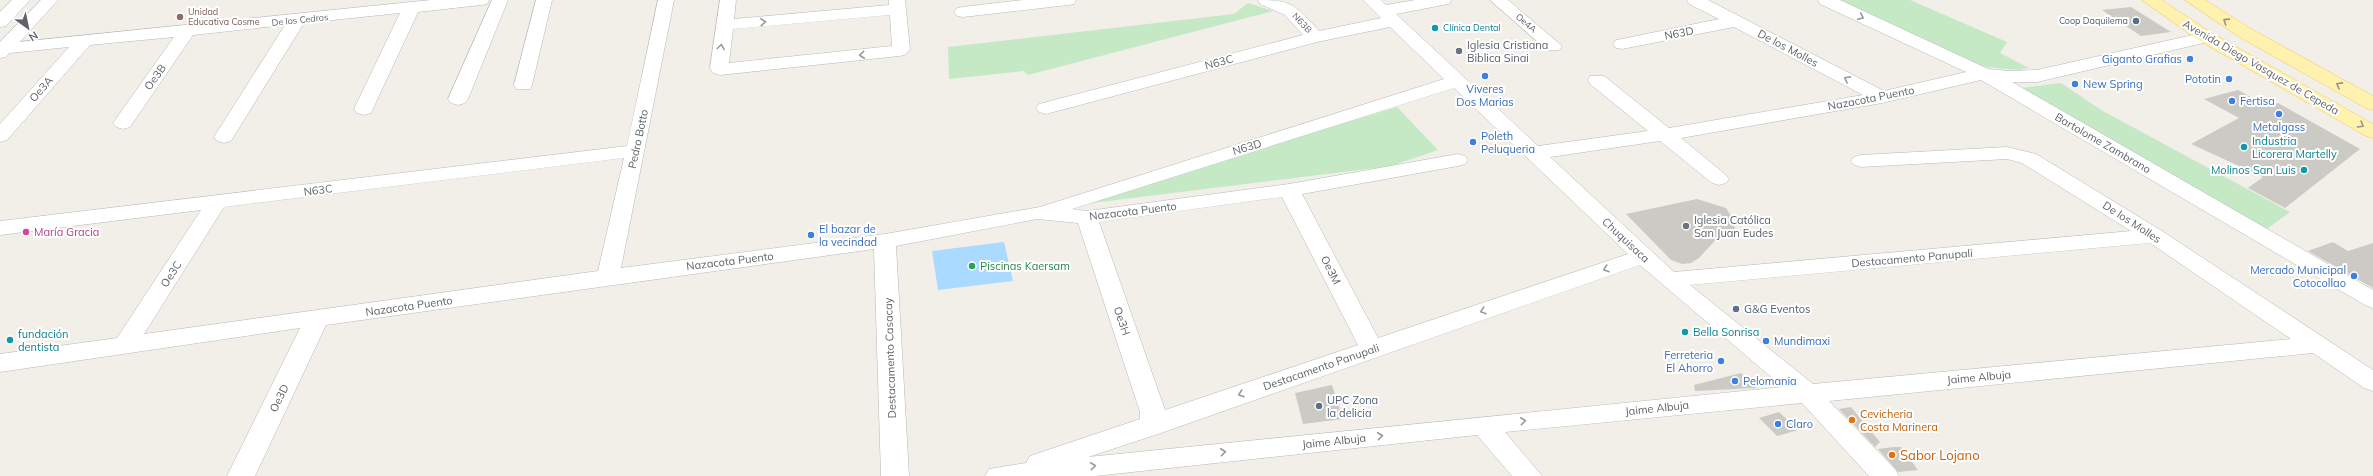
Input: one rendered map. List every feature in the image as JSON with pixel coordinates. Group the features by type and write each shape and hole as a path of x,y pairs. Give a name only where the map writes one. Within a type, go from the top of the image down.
{"main road":[{"name":"Avenida Diego Vasquez de Cepeda","path":"2150,0 2206,37 2373,132"},
{"name":"Avenida Diego Vasquez de Cepeda","path":"2193,0 2247,34 2373,104"}],"street":[{"path":"0,22 22,0"},
{"path":"1,50 50,0"},
{"name":"De los Cedros","path":"1,50 187,32 481,0"},
{"path":"458,99 500,0"},
{"path":"523,85 544,0"},
{"name":"Pedro Botto","path":"608,277 636,151 666,0"},
{"path":"724,25 897,5 901,49 899,51 720,69 719,68 724,25 728,0"},
{"path":"963,12 1068,0"},
{"name":"N63B","path":"1266,0 1291,11 1316,37"},
{"name":"N63C","path":"1046,108 1316,37 1382,11 1443,0"},
{"name":"Oe4A","path":"1498,0 1553,46"},
{"name":"De los Molles","path":"1695,0 1882,97"},
{"name":"Bartolome Zambrano","path":"1826,0 1984,74 2373,300"},
{"path":"364,109 411,8"},
{"name":"Chuquisaca","path":"1382,11 1669,280 1807,393 1885,476"},
{"path":"224,137 297,20"},
{"name":"N63D","path":"1622,44 1737,22"},
{"name":"Oe3B","path":"123,123 187,32"},
{"name":"Nazacota Puento","path":"1533,153 1664,135 1882,97 1984,74 2010,77 2037,76 2206,37"},
{"name":"Oe3A","path":"0,136 83,42"},
{"path":"1597,80 1719,179"},
{"name":"N63D","path":"1037,213 1457,81"},
{"name":"N63C","path":"0,228 636,151"},
{"name":"De los Molles","path":"1861,161 2007,153 2029,158 2154,236 2315,345 2373,382"},
{"name":"Nazacota Puento","path":"0,363 316,320 608,277 885,241 1037,213 1087,217 1289,190 1458,160"},
{"name":"Oe3M","path":"1289,190 1372,349"},
{"name":"Oe3C","path":"125,345 217,202"},
{"name":"Oe3H","path":"1087,217 1153,412 1152,426"},
{"name":"Destacamento Panupali","path":"1669,280 2154,236"},
{"name":"Destacamento Casacay","path":"885,241 895,476"},
{"name":"Destacamento Panupali","path":"999,476 1152,426 1643,256"},
{"name":"Oe3D","path":"241,476 316,320"},
{"name":"Jaime Albuja","path":"999,476 1483,425 2315,345"},
{"path":"1483,425 1528,476"}],"green space":[{"path":"1840,0 1910,0 2007,42 2000,53 2029,68 2019,70 1985,67"},
{"path":"1248,3 1273,11 1028,75 1024,71 949,79 948,47 1234,14"},
{"path":"2061,83 2101,110 2290,212 2257,236 2021,88"},
{"path":"1397,107 1438,150 1391,166 1067,206"}],"water":[{"name":"Piscinas Kaersam","path":"1004,242 1013,281 938,290 932,251"}],"building":[{"name":"Coop Daquilema","path":"2131,7 2171,32 2141,36 2102,10"},
{"path":"2238,90 2267,106 2278,103 2360,149 2285,208 2248,188 2263,177 2191,144 2239,118 2204,99"},
{"name":"Iglesia Católica San Juan Eudes","path":"1697,199 1726,208 1733,219 1736,235 1723,232 1699,258 1691,263 1682,264 1671,260 1626,214"},
{"name":"Mercado Municipal Cotocollao","path":"2333,242 2348,251 2373,243 2373,288 2308,251"},
{"path":"1741,373 1756,388 1695,391 1694,385"},
{"name":"UPC Zona la delicia","path":"1332,385 1343,419 1303,424 1295,393"},
{"path":"1851,407 1880,442 1875,447 1839,409"},
{"name":"Claro","path":"1779,412 1798,430 1777,436 1759,418"},
{"path":"1901,447 1918,470 1898,472 1878,449"}],"place":[{"name":"Unidad Educativa Cosme","path":"180,17"},
{"name":"Coop Daquilema","path":"2136,21"},
{"name":"Clínica Dental","path":"1435,28"},
{"name":"Iglesia Cristiana Biblica Sinai","path":"1459,51"},
{"name":"Giganto Grafias","path":"2190,59"},
{"name":"Viveres Dos Marias","path":"1485,76"},
{"name":"Pototin","path":"2229,79"},
{"name":"New Spring","path":"2075,84"},
{"name":"Fertisa","path":"2232,101"},
{"name":"Metalgass","path":"2279,114"},
{"name":"Poleth Peluqueria","path":"1473,142"},
{"name":"Industria Licorera Martelly","path":"2244,147"},
{"name":"Molinos San Luis","path":"2304,170"},
{"name":"Iglesia Católica San Juan Eudes","path":"1686,226"},
{"name":"María Gracia","path":"26,232"},
{"name":"El bazar de la vecindad","path":"811,235"},
{"name":"Piscinas Kaersam","path":"972,266"},
{"name":"Mercado Municipal Cotocollao","path":"2354,276"},
{"name":"G&G Eventos","path":"1736,309"},
{"name":"Bella Sonrisa","path":"1685,332"},
{"name":"fundación dentista","path":"10,340"},
{"name":"Mundimaxi","path":"1766,341"},
{"name":"Ferreteria El Ahorro","path":"1721,361"},
{"name":"Pelomania","path":"1735,381"},
{"name":"UPC Zona la delicia","path":"1319,406"},
{"name":"Cevicheria Costa Marinera","path":"1852,420"},
{"name":"Claro","path":"1778,424"},
{"name":"Sabor Lojano","path":"1892,455"}]}
